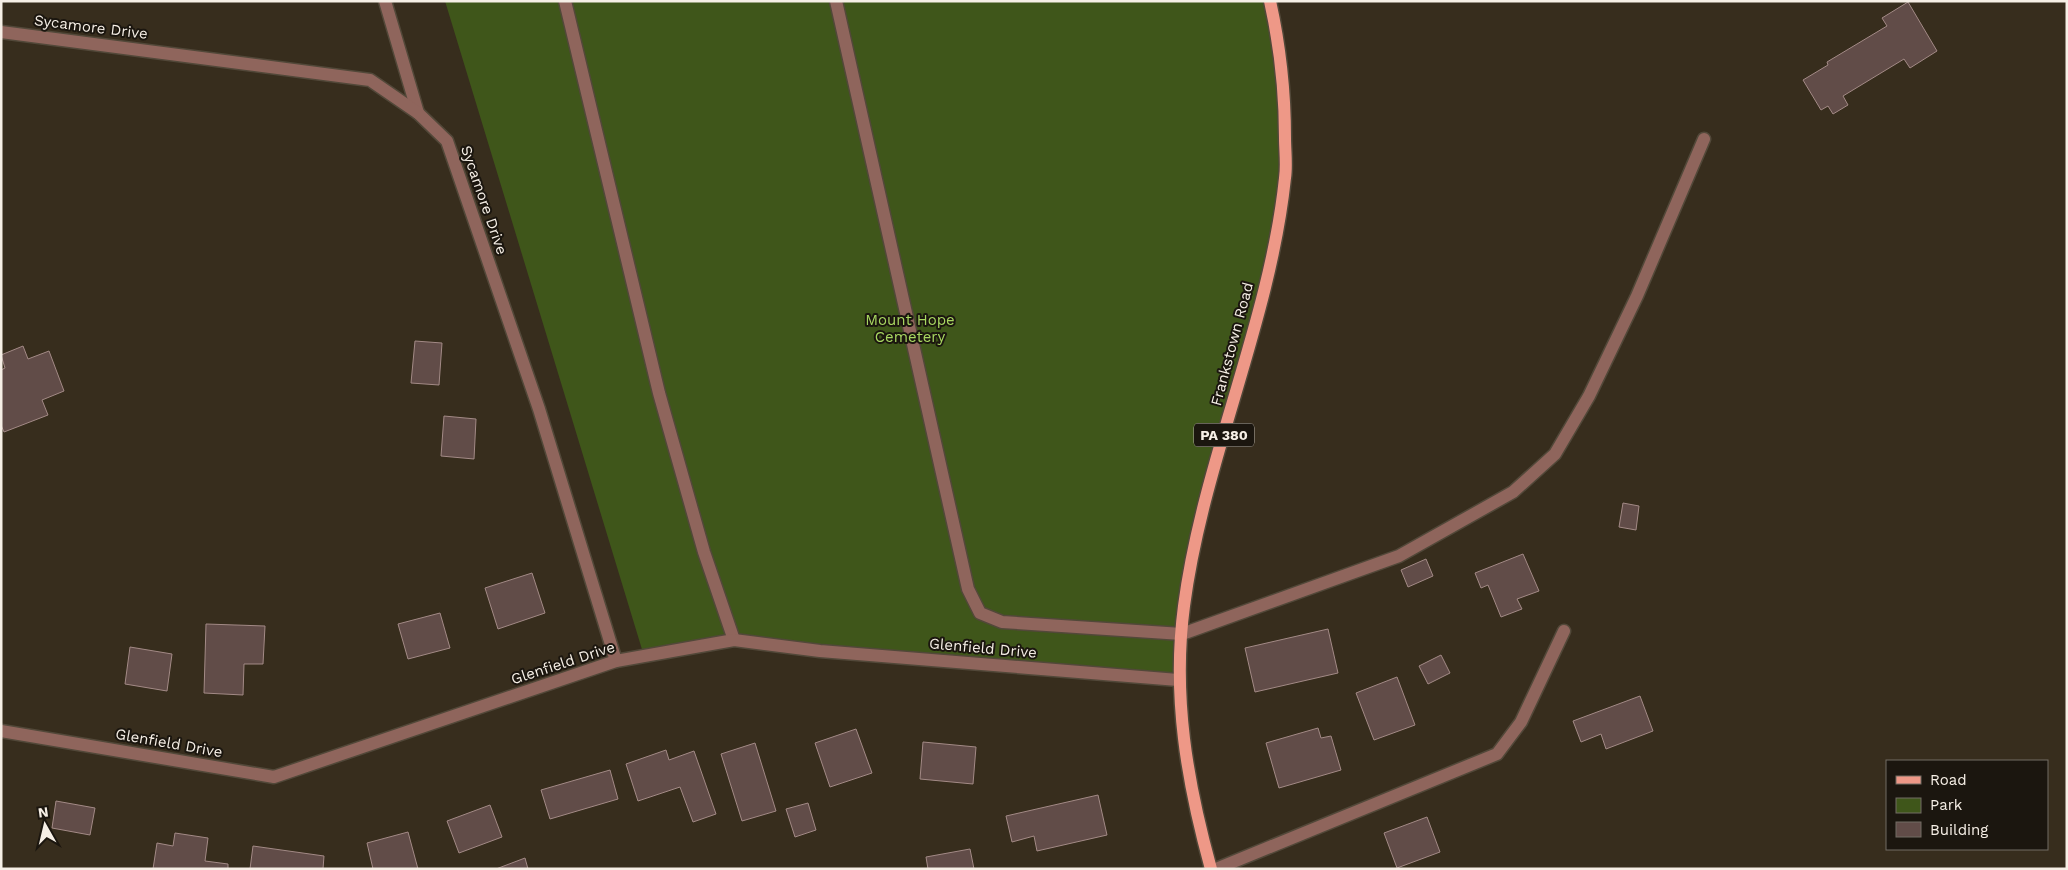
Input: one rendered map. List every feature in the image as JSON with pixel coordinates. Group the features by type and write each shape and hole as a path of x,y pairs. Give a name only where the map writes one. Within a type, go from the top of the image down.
{"main road":[{"name":"Frankstown Road","path":"1211,869 1194,806 1182,734 1178,680 1184,606 1196,538 1271,262 1286,176 1285,114 1279,41 1270,1"}],"street":[{"path":"385,1 418,113"},
{"path":"565,1 659,393 704,552 734,640"},
{"path":"836,1 968,589 980,613 1002,622 1182,634 1399,556 1513,492 1555,454 1589,396 1637,296 1704,139"},
{"name":"Sycamore Drive","path":"1,32 370,80 418,113 447,141 539,410 616,660"},
{"path":"1216,869 1496,754 1521,722 1564,631"},
{"name":"Glenfield Drive","path":"1,732 274,777 616,660 734,640 820,651 1178,680"}],"green space":[{"name":"Mount Hope Cemetery","path":"445,1 1270,1 1286,177 1271,262 1196,538 1178,680 734,640 644,656"}],"building":[{"path":"1908,2 1937,51 1910,68 1904,59 1843,96 1848,105 1833,114 1828,106 1821,110 1803,80 1828,65 1827,62 1887,26 1882,18"},
{"path":"415,341 442,343 439,385 411,383"},
{"path":"23,346 28,359 49,351 64,391 42,400 48,415 4,432 1,425 1,370 5,368 1,355"},
{"path":"444,416 476,419 474,459 441,456"},
{"path":"1623,503 1639,506 1636,530 1619,527"},
{"path":"1523,554 1539,591 1517,599 1522,609 1501,617 1488,585 1481,588 1475,573"},
{"path":"1426,559 1433,576 1408,587 1401,570"},
{"path":"532,573 545,613 498,629 485,588"},
{"path":"440,613 450,648 408,659 398,624"},
{"path":"206,624 265,626 263,664 244,664 243,695 204,693"},
{"path":"1328,629 1338,673 1255,692 1245,648"},
{"path":"130,647 172,654 167,691 125,684"},
{"path":"1441,655 1450,673 1428,684 1419,666"},
{"path":"1397,677 1415,725 1374,740 1356,693"},
{"path":"1640,696 1653,731 1606,749 1601,734 1581,742 1573,721"},
{"path":"1318,728 1321,738 1331,736 1341,770 1279,788 1266,743"},
{"path":"856,729 872,773 830,787 815,743"},
{"path":"923,742 976,747 973,784 920,779"},
{"path":"755,743 776,811 742,821 721,754"},
{"path":"666,750 669,760 694,751 716,814 693,822 680,787 638,801 626,764"},
{"path":"610,770 618,799 550,819 541,790"},
{"path":"1098,795 1107,835 1037,851 1034,836 1012,842 1006,816"},
{"path":"56,801 95,808 90,835 52,828"},
{"path":"808,803 816,830 795,837 786,809"},
{"path":"490,805 502,837 459,853 447,821"},
{"path":"1427,817 1440,852 1397,868 1384,833"},
{"path":"408,832 418,869 373,869 367,843"},
{"path":"175,833 208,838 205,861 228,864 228,869 153,869 157,843 173,846"},
{"path":"253,846 324,856 323,869 250,869"},
{"path":"970,849 974,869 928,869 926,857"},
{"path":"525,858 528,869 496,869"}]}
